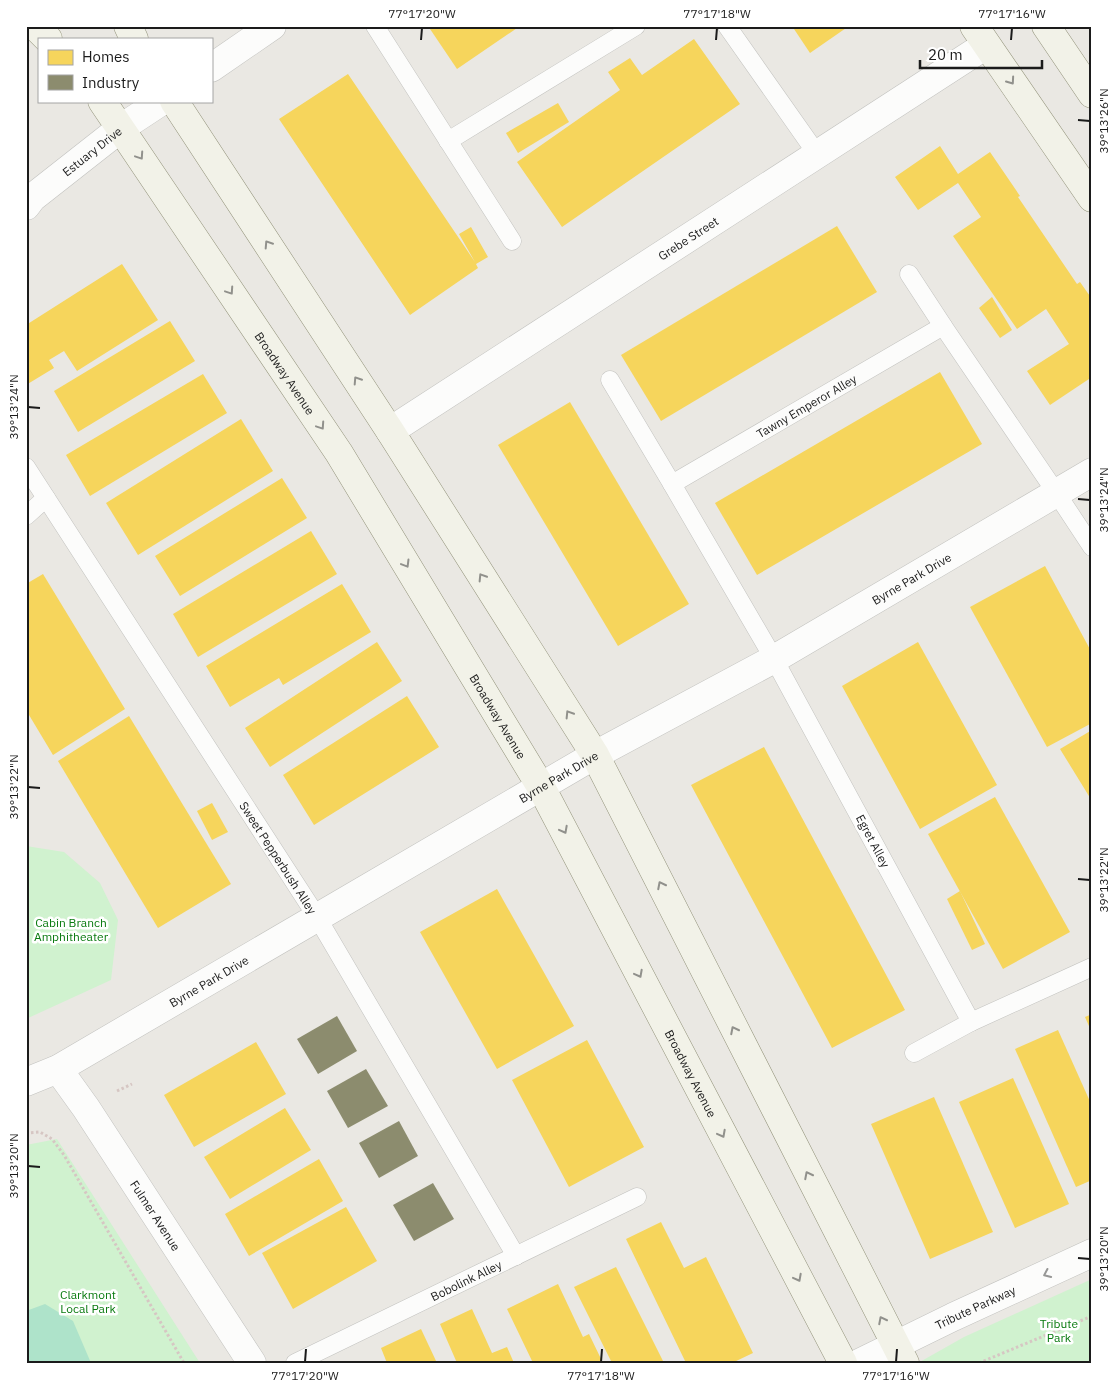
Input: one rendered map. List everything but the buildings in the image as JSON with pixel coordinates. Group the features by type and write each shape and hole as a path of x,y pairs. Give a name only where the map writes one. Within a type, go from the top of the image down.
{"street":[{"path":"35,26 47,38"},
{"path":"128,26 134,38"},
{"path":"212,67 272,26"},
{"path":"1046,26 1092,94"},
{"path":"980,36 1092,198"},
{"name":"Grebe Street","path":"390,431 817,154 980,36"},
{"name":"Broadway Avenue","path":"103,102 339,453 541,787 842,1363"},
{"name":"Estuary Drive","path":"26,206 32,198 122,128 161,102"},
{"path":"175,102 390,431 595,755 900,1354"},
{"name":"Byrne Park Drive","path":"26,1082 58,1069 595,755 774,659 1092,472"},
{"name":"Fulmer Avenue","path":"58,1069 86,1108 252,1363"},
{"name":"Tribute Parkway","path":"859,1363 900,1354 1092,1253"}],"lane":[{"path":"375,26 512,241"},
{"path":"448,141 636,26"},
{"path":"727,26 817,154"},
{"path":"910,274 1092,547"},
{"name":"Tawny Emperor Alley","path":"672,484 943,326"},
{"path":"610,380 774,659"},
{"name":"Sweet Pepperbush Alley","path":"26,467 316,917 516,1256"},
{"path":"26,516 46,498"},
{"name":"Egret Alley","path":"774,659 971,1022"},
{"path":"914,1053 971,1022 1092,967"},
{"name":"Bobolink Alley","path":"295,1363 637,1197"}],"path":[{"path":"116,1092 132,1084"},
{"path":"26,1133 40,1132 52,1139 64,1155 184,1363"},
{"path":"979,1363 1092,1316"}],"green space":[{"name":"Cabin Branch Amphitheater","path":"26,846 64,852 100,883 118,920 111,980 26,1019"},
{"name":"Clarkmont Local Park","path":"57,1139 200,1363 26,1363 26,1145"},
{"name":"Tribute Park","path":"1092,1279 1092,1363 918,1363 964,1337"},
{"path":"45,1304 73,1321 91,1363 26,1363 26,1311"}]}
